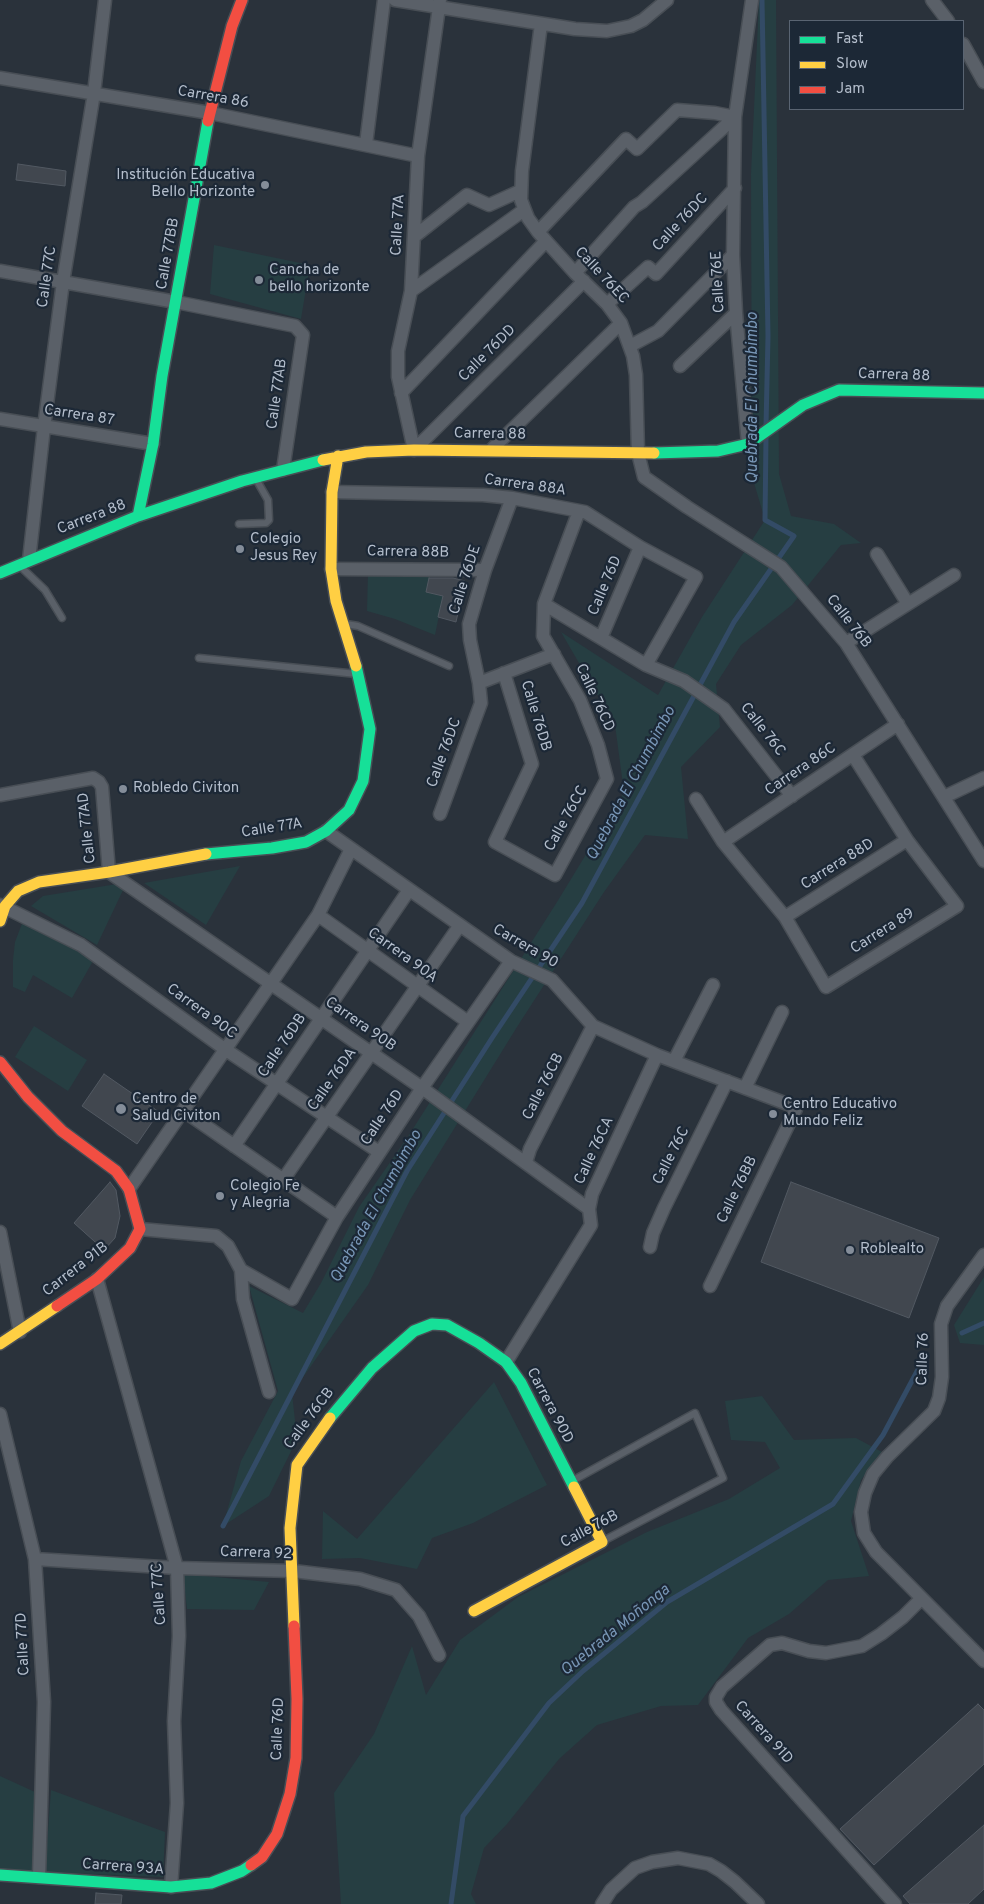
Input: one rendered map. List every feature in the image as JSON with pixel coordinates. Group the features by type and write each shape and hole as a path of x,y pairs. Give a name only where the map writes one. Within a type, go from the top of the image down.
{"street":[{"name":"Calle 77C","path":"24,562 63,282 94,93 105,0"},
{"name":"Calle 77BB","path":"138,516 153,444 162,376 210,113 232,26 242,0"},
{"path":"366,144 384,0"},
{"path":"395,0 439,3 541,24 607,31 631,26 643,20 667,0"},
{"name":"Calle 76E","path":"748,444 736,313 733,255 735,118 752,0"},
{"path":"932,0 947,20"},
{"name":"Calle 77A","path":"414,450 398,377 398,351 411,291 418,156 439,3"},
{"name":"Calle 76EC","path":"541,24 520,191 524,210 542,236 607,304 621,322 630,346 636,375 638,453"},
{"path":"964,46 984,82"},
{"name":"Carrera 86","path":"0,78 210,113 418,156"},
{"path":"401,393 480,310 626,139 637,150 677,110 715,112 735,118"},
{"name":"Calle 76DD","path":"414,450 580,277 634,207 642,202 735,118"},
{"name":"Calle 76DC","path":"607,304 648,266 656,274 735,188"},
{"path":"415,236 467,195 489,205 520,191"},
{"path":"411,291 524,210"},
{"path":"630,346 658,331 733,255"},
{"path":"0,271 176,302"},
{"name":"Calle 77AB","path":"176,302 295,326 303,335 283,470"},
{"path":"680,366 736,313"},
{"path":"491,450 621,322"},
{"name":"Carrera 88","path":"0,573 138,516 256,478 338,456 366,452 414,450 638,453 718,451 748,444 762,436 803,405 839,390 984,393"},
{"name":"Carrera 87","path":"0,420 153,444"},
{"name":"Calle 76B","path":"638,453 644,477 686,507 781,567 846,642 984,860"},
{"name":"Calle 77A","path":"0,921 3,906 18,891 38,882 109,872 217,852 272,848 306,842 326,831 349,810 363,781 370,729 359,674 336,601 331,569 332,492 338,456"},
{"name":"Carrera 88A","path":"332,492 484,495 512,498 585,512 640,547 696,577 646,665"},
{"name":"Calle 76DE","path":"481,703 469,624 485,570 512,498"},
{"path":"579,511 544,604 646,665"},
{"name":"Calle 76D","path":"601,638 640,547"},
{"path":"877,554 908,604"},
{"name":"Carrera 88B","path":"331,569 485,570"},
{"path":"846,642 954,575"},
{"name":"Calle 76CD","path":"544,604 542,636 580,700 598,745 607,779"},
{"path":"479,683 554,654"},
{"name":"Calle 76C","path":"646,665 684,681 724,709 792,796"},
{"name":"Calle 76DB","path":"504,673 532,764 495,842 555,874"},
{"name":"Calle 76DC","path":"440,814 481,703"},
{"name":"Carrera 86C","path":"723,842 898,724"},
{"path":"853,755 907,840"},
{"name":"Calle 77AD","path":"0,795 93,778 99,782 102,788 109,872"},
{"path":"944,797 984,778"},
{"name":"Calle 76CC","path":"555,874 607,779"},
{"path":"696,799 723,842 785,917"},
{"name":"Carrera 90","path":"326,831 511,961 552,980 593,1026 674,1061 796,1109"},
{"name":"Carrera 89","path":"785,917 826,987 957,906 907,840"},
{"name":"Carrera 88D","path":"785,917 907,840"},
{"path":"129,1189 318,915 351,849"},
{"name":"Carrera 90B","path":"109,872 422,1088 589,1209"},
{"name":"Calle 76DB","path":"234,1146 410,890"},
{"name":"Carrera 90C","path":"3,906 81,945 226,1050 379,1152"},
{"name":"Carrera 90A","path":"318,915 468,1022"},
{"name":"Calle 76DA","path":"284,1180 460,925"},
{"name":"Calle 76D","path":"241,1270 292,1299 337,1217 379,1152 511,961"},
{"path":"674,1061 713,985"},
{"path":"746,1088 782,1012"},
{"name":"Calle 76CB","path":"526,1162 530,1149 593,1026"},
{"name":"Calle 76CA","path":"506,1362 591,1225 589,1209 592,1194 657,1054"},
{"path":"0,1062 28,1097 62,1130 116,1171 129,1189 140,1229 216,1236 228,1246 241,1270 243,1299 269,1392"},
{"name":"Calle 76C","path":"650,1247 653,1233 664,1208 727,1081"},
{"name":"Calle 76BB","path":"710,1286 796,1109"},
{"path":"184,1111 337,1217"},
{"name":"Carrera 91B","path":"0,1344 97,1278 130,1248 140,1229"},
{"path":"0,1232 20,1332"},
{"name":"Calle 76","path":"921,1599 876,1552 867,1539 862,1524 861,1512 873,1474 887,1457 934,1411 939,1398 942,1377 942,1324 947,1306 984,1255"},
{"name":"Calle 77C","path":"97,1278 177,1568 179,1636 174,1721 177,1803 171,1887"},
{"name":"Calle 76CB","path":"293,1571 290,1528 297,1465 336,1409 372,1368 414,1331 432,1324"},
{"name":"Carrera 90D","path":"432,1324 447,1325 479,1343 506,1362 521,1383 602,1542"},
{"name":"Calle 77D","path":"0,1414 35,1559 44,1702 39,1877"},
{"name":"Calle 76B","path":"474,1611 602,1542"},
{"name":"Carrera 92","path":"35,1559 177,1568 293,1571 360,1579 396,1590 419,1616 439,1655"},
{"name":"Calle 76D","path":"242,1871 262,1857 277,1834 290,1794 296,1758 297,1718 293,1571"},
{"path":"921,1599 984,1661"},
{"name":"Carrera 91D","path":"895,1904 721,1710 716,1702 716,1697 722,1687 770,1645 782,1643 809,1652 847,1651 862,1646 881,1634 904,1617 921,1599"},
{"path":"602,1904 611,1890 635,1868 652,1862 678,1858 709,1864 735,1882 758,1904"},
{"name":"Carrera 93A","path":"0,1875 171,1887 211,1883 242,1871"}],"lane":[{"path":"239,524 266,523 269,520 268,500 256,478"},
{"path":"24,562 46,590 62,618"},
{"path":"344,623 358,626 449,666"},
{"path":"199,658 359,674"},
{"name":"Calle 76B","path":"571,1481 695,1412 723,1478 602,1542"}],"green space":[{"path":"759,0 776,0 779,474 791,516 834,524 861,543 841,545 792,605 741,645 716,684 720,727 681,767 688,839 645,835 604,892 517,1027 410,1200 368,1285 292,1393 297,1439 269,1496 223,1526 241,1461 278,1391 249,1286 303,1313 321,1283 359,1207 409,1135 557,902 624,792 615,725 561,632 658,695 702,617 765,520 752,476 751,174"},
{"name":"Cancha de bello horizonte","path":"214,245 310,265 301,319 210,294"},
{"path":"431,572 426,592 443,596 435,635 395,619 367,611 368,573"},
{"path":"240,866 206,925 144,883"},
{"path":"117,884 124,888 97,945 31,906 43,896"},
{"path":"23,921 57,938 93,961 72,998 33,975 25,992 13,987 15,942"},
{"path":"34,1026 87,1060 68,1091 15,1057"},
{"path":"984,1277 984,1345 960,1343 954,1325"},
{"path":"494,1382 547,1485 473,1523 432,1538 417,1569 360,1558 322,1559 323,1511 357,1539"},
{"path":"762,1396 794,1440 856,1438 882,1452 861,1480 851,1521 869,1576 828,1580 789,1614 748,1638 698,1705 661,1706 597,1725 559,1759 507,1824 484,1848 471,1894 476,1904 341,1904 334,1793 374,1734 412,1646 426,1695 460,1640 518,1597 647,1532 729,1499 780,1468 765,1442 731,1440 725,1401"},
{"path":"183,1574 269,1582 254,1610 187,1609"},
{"path":"0,1776 35,1792 36,1873 0,1872"},
{"path":"51,1790 165,1832 163,1877 45,1872"}],"building":[{"path":"18,164 66,171 65,186 16,180"},
{"path":"429,578 453,578 465,581 456,622 438,617 443,596 426,592"},
{"name":"Centro de Salud Civiton","path":"104,1074 159,1112 137,1144 82,1106"},
{"path":"110,1182 116,1190 120,1216 115,1238 104,1250 74,1223"},
{"name":"Roblealto","path":"791,1182 939,1238 909,1318 761,1262"},
{"path":"978,1704 984,1710 984,1764 874,1865 840,1829"},
{"path":"984,1825 984,1889 968,1904 910,1904 903,1896"},
{"path":"96,1893 122,1895 121,1904 95,1904"}],"waterway":[{"name":"Quebrada El Chumbimbo","path":"762,0 768,336 766,426"},
{"name":"Quebrada El Chumbimbo","path":"223,1526 407,1171 492,1038 582,903 734,622 794,536 765,520 766,437"},
{"name":"Quebrada Moñonga","path":"962,1333 984,1323"},
{"name":"Quebrada Moñonga","path":"451,1904 463,1816 549,1703 583,1671 667,1602 833,1504 883,1435 922,1362"}],"traffic: fast":[{"path":"138,516 153,444 162,376 208,121"},
{"path":"654,453 718,451 748,444 803,405 839,390 984,393"},
{"path":"0,573 138,516 242,481 323,460"},
{"path":"206,854 272,848 306,842 326,831 349,810 363,781 370,729 356,666"},
{"path":"330,1418 372,1368 414,1331 432,1324 447,1325 479,1343 506,1362 521,1383 574,1487"},
{"path":"0,1875 171,1887 211,1883 242,1871 251,1865"}],"traffic: slow":[{"path":"323,460 366,452 414,450 654,453"},
{"path":"338,456 332,492 331,569 336,601 356,666"},
{"path":"0,921 5,906 18,891 39,882 109,872 206,854"},
{"path":"0,1344 57,1306"},
{"path":"294,1626 290,1528 297,1465 330,1418"},
{"path":"474,1611 602,1542 574,1487"}],"traffic: jam":[{"path":"208,121 232,26 242,0"},
{"path":"0,1062 28,1097 62,1131 116,1171 129,1189 140,1229 130,1248 97,1279 57,1306"},
{"path":"251,1865 262,1857 277,1834 290,1794 296,1758 297,1699 294,1626"}],"place":[{"name":"Institución Educativa Bello Horizonte","path":"265,185"},
{"name":"Cancha de bello horizonte","path":"259,280"},
{"name":"Colegio Jesus Rey","path":"240,549"},
{"name":"Robledo Civiton","path":"123,789"},
{"name":"Centro de Salud Civiton","path":"121,1109"},
{"name":"Centro Educativo Mundo Feliz","path":"773,1114"},
{"name":"Colegio Fe y Alegria","path":"220,1196"},
{"name":"Roblealto","path":"850,1250"}]}
